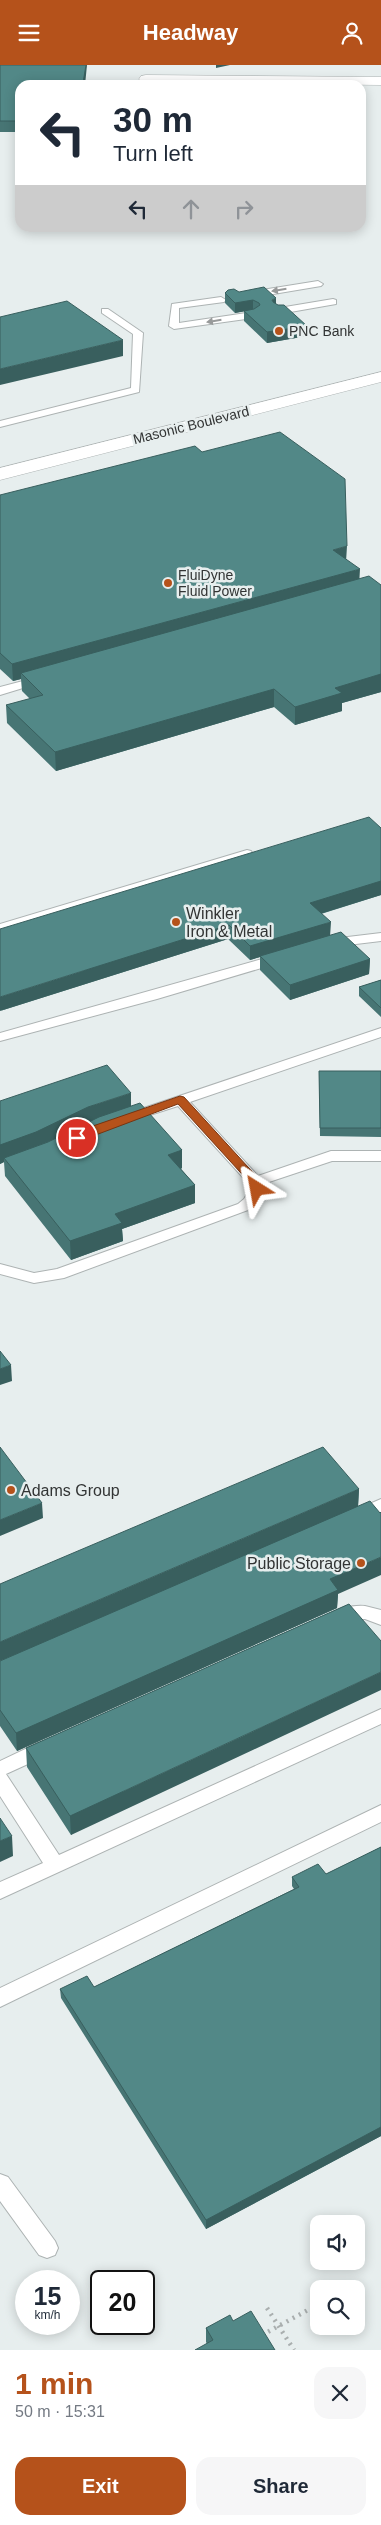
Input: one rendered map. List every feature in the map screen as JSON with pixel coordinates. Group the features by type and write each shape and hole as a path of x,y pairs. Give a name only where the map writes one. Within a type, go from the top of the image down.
{"street":[{"path":"146,79 264,80"},
{"path":"366,81 381,81"},
{"name":"Masonic Boulevard","path":"0,473 381,377"}],"lane":[{"path":"239,297 318,284"},
{"path":"221,300 175,306 174,326 253,315"},
{"path":"279,311 332,302"},
{"path":"0,424 136,390 138,333 105,311"},
{"path":"0,691 57,675"},
{"path":"0,928 256,852"},
{"path":"319,947 337,941 381,937"},
{"path":"0,1037 152,996 291,955"},
{"path":"111,1124 381,1032"},
{"path":"0,1269 34,1277 59,1274 243,1207 254,1196 257,1189 255,1182 180,1100"},
{"path":"255,1182 331,1156 381,1156"},
{"path":"345,1521 381,1505"},
{"path":"326,1623 354,1611 365,1611 381,1619"},
{"path":"0,1891 381,1716"},
{"path":"0,1769 63,1740"},
{"path":"0,1780 55,1866"},
{"path":"0,1998 381,1813"},
{"path":"0,2184 47,2248"}],"path":[{"path":"267,2308 294,2350"},
{"path":"257,2337 310,2309"}],"building":[{"path":"0,65 86,65 84,80 15,80 15,121 0,121"},
{"path":"264,287 276,298 272,300 273,302 278,305 284,305 307,326 267,332 244,311 254,309 260,305 259,303 253,300 235,303 225,293 228,290 234,289 239,292"},
{"path":"67,301 123,340 0,369 0,317"},
{"path":"280,432 345,479 347,546 333,550 360,569 12,664 0,653 0,495 195,446 202,452"},
{"path":"369,576 381,585 381,674 335,688 342,693 295,707 274,689 55,752 6,705 43,695 21,673"},
{"name":"Winkler Iron & Metal","path":"369,817 381,828 381,881 310,903 331,922 250,946 229,925 0,997 0,929"},
{"path":"341,932 370,959 290,985 260,956"},
{"path":"381,980 381,1008 359,987"},
{"path":"107,1065 131,1093 88,1107 36,1132 0,1145 0,1101"},
{"path":"319,1071 381,1071 381,1128 320,1128"},
{"path":"140,1103 182,1150 168,1155 195,1185 115,1214 122,1223 70,1241 4,1158 48,1142 99,1117"},
{"path":"0,1351 11,1365 0,1369"},
{"name":"Adams Group","path":"0,1447 42,1503 0,1520"},
{"path":"323,1447 359,1489 0,1642 0,1584"},
{"path":"370,1501 381,1512 381,1557 330,1579 338,1590 16,1733 0,1710 0,1661"},
{"path":"349,1604 381,1641 381,1672 70,1816 26,1748"},
{"path":"0,1818 12,1836 0,1841"},
{"path":"381,1847 381,2127 206,2220 60,1989 87,1976 94,1987 299,1887 292,1877 318,1864 326,1874"},
{"path":"251,2311 275,2350 195,2350 213,2340 206,2328 230,2315 233,2321"}],"place":[{"name":"PNC Bank","path":"279,331"},
{"name":"FluiDyne Fluid Power","path":"168,583"},
{"name":"Winkler Iron & Metal","path":"176,922"},
{"name":"Adams Group","path":"11,1490"},
{"name":"Public Storage","path":"361,1563"}],"route":[{"path":"77,1138 94,1130 180,1100 255,1182 257,1189"}]}
